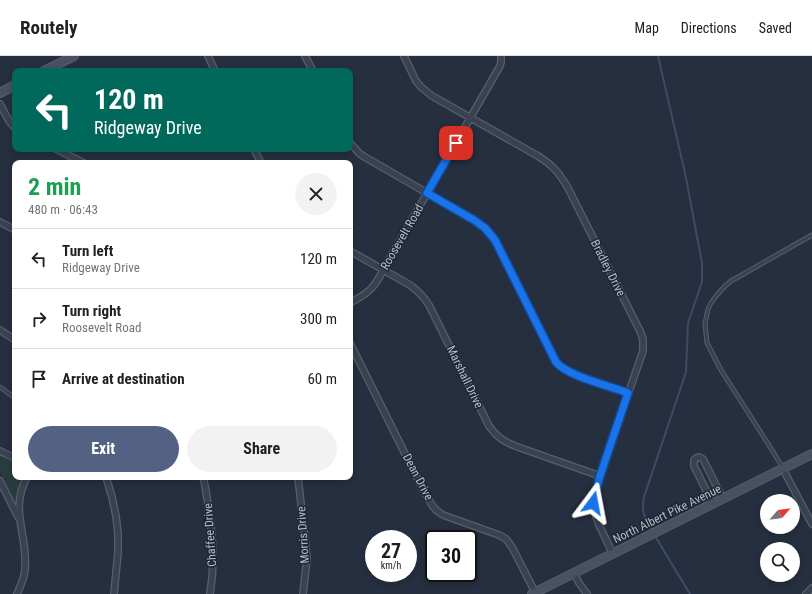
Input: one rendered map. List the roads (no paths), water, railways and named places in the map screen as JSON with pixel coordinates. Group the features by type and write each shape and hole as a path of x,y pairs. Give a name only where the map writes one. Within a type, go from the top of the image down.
{"street":[{"path":"50,68 74,56"},
{"path":"208,56 214,68"},
{"path":"305,56 311,68"},
{"name":"Bradley Drive","path":"404,56 416,81 432,96 548,162 556,169 562,178 643,339 643,351 595,493 593,508 600,528 613,554"},
{"name":"Roosevelt Road","path":"353,301 362,296 378,282 383,270 500,66 501,56"},
{"path":"0,93 12,87"},
{"path":"0,104 12,124"},
{"path":"353,147 358,153 474,220 485,228 495,240 558,365 572,374 628,393"},
{"path":"62,152 78,160"},
{"path":"0,222 12,228"},
{"name":"Marshall Drive","path":"353,253 410,285 417,290 429,305 490,426 498,437 515,446 600,476"},
{"path":"0,330 12,338"},
{"name":"Dean Drive","path":"353,348 423,490 432,505 439,512 448,517 499,535 506,539 512,547 533,593"},
{"path":"0,451 12,457"},
{"name":"North Albert Pike Avenue","path":"533,593 812,454"},
{"path":"713,504 694,466 694,460 696,458 699,457 703,460 723,499"},
{"path":"784,469 812,524"},
{"path":"17,594 22,582 26,563 19,505 26,480"},
{"path":"107,480 116,516 118,534 114,594"},
{"name":"Chaffee Drive","path":"203,480 213,551 213,570 210,594"},
{"name":"Morris Drive","path":"298,480 306,552 303,594"},
{"path":"0,481 20,521"},
{"path":"574,573 587,594"},
{"path":"806,594 812,588"}],"lane":[{"path":"784,469 739,400 711,351 706,334 706,317 711,303 731,281 812,235"},
{"path":"0,387 12,396"}],"waterway":[{"path":"653,532 643,512 644,497 686,372 688,323 702,282 702,263 685,173 658,56"},
{"path":"655,536 690,594"}]}
